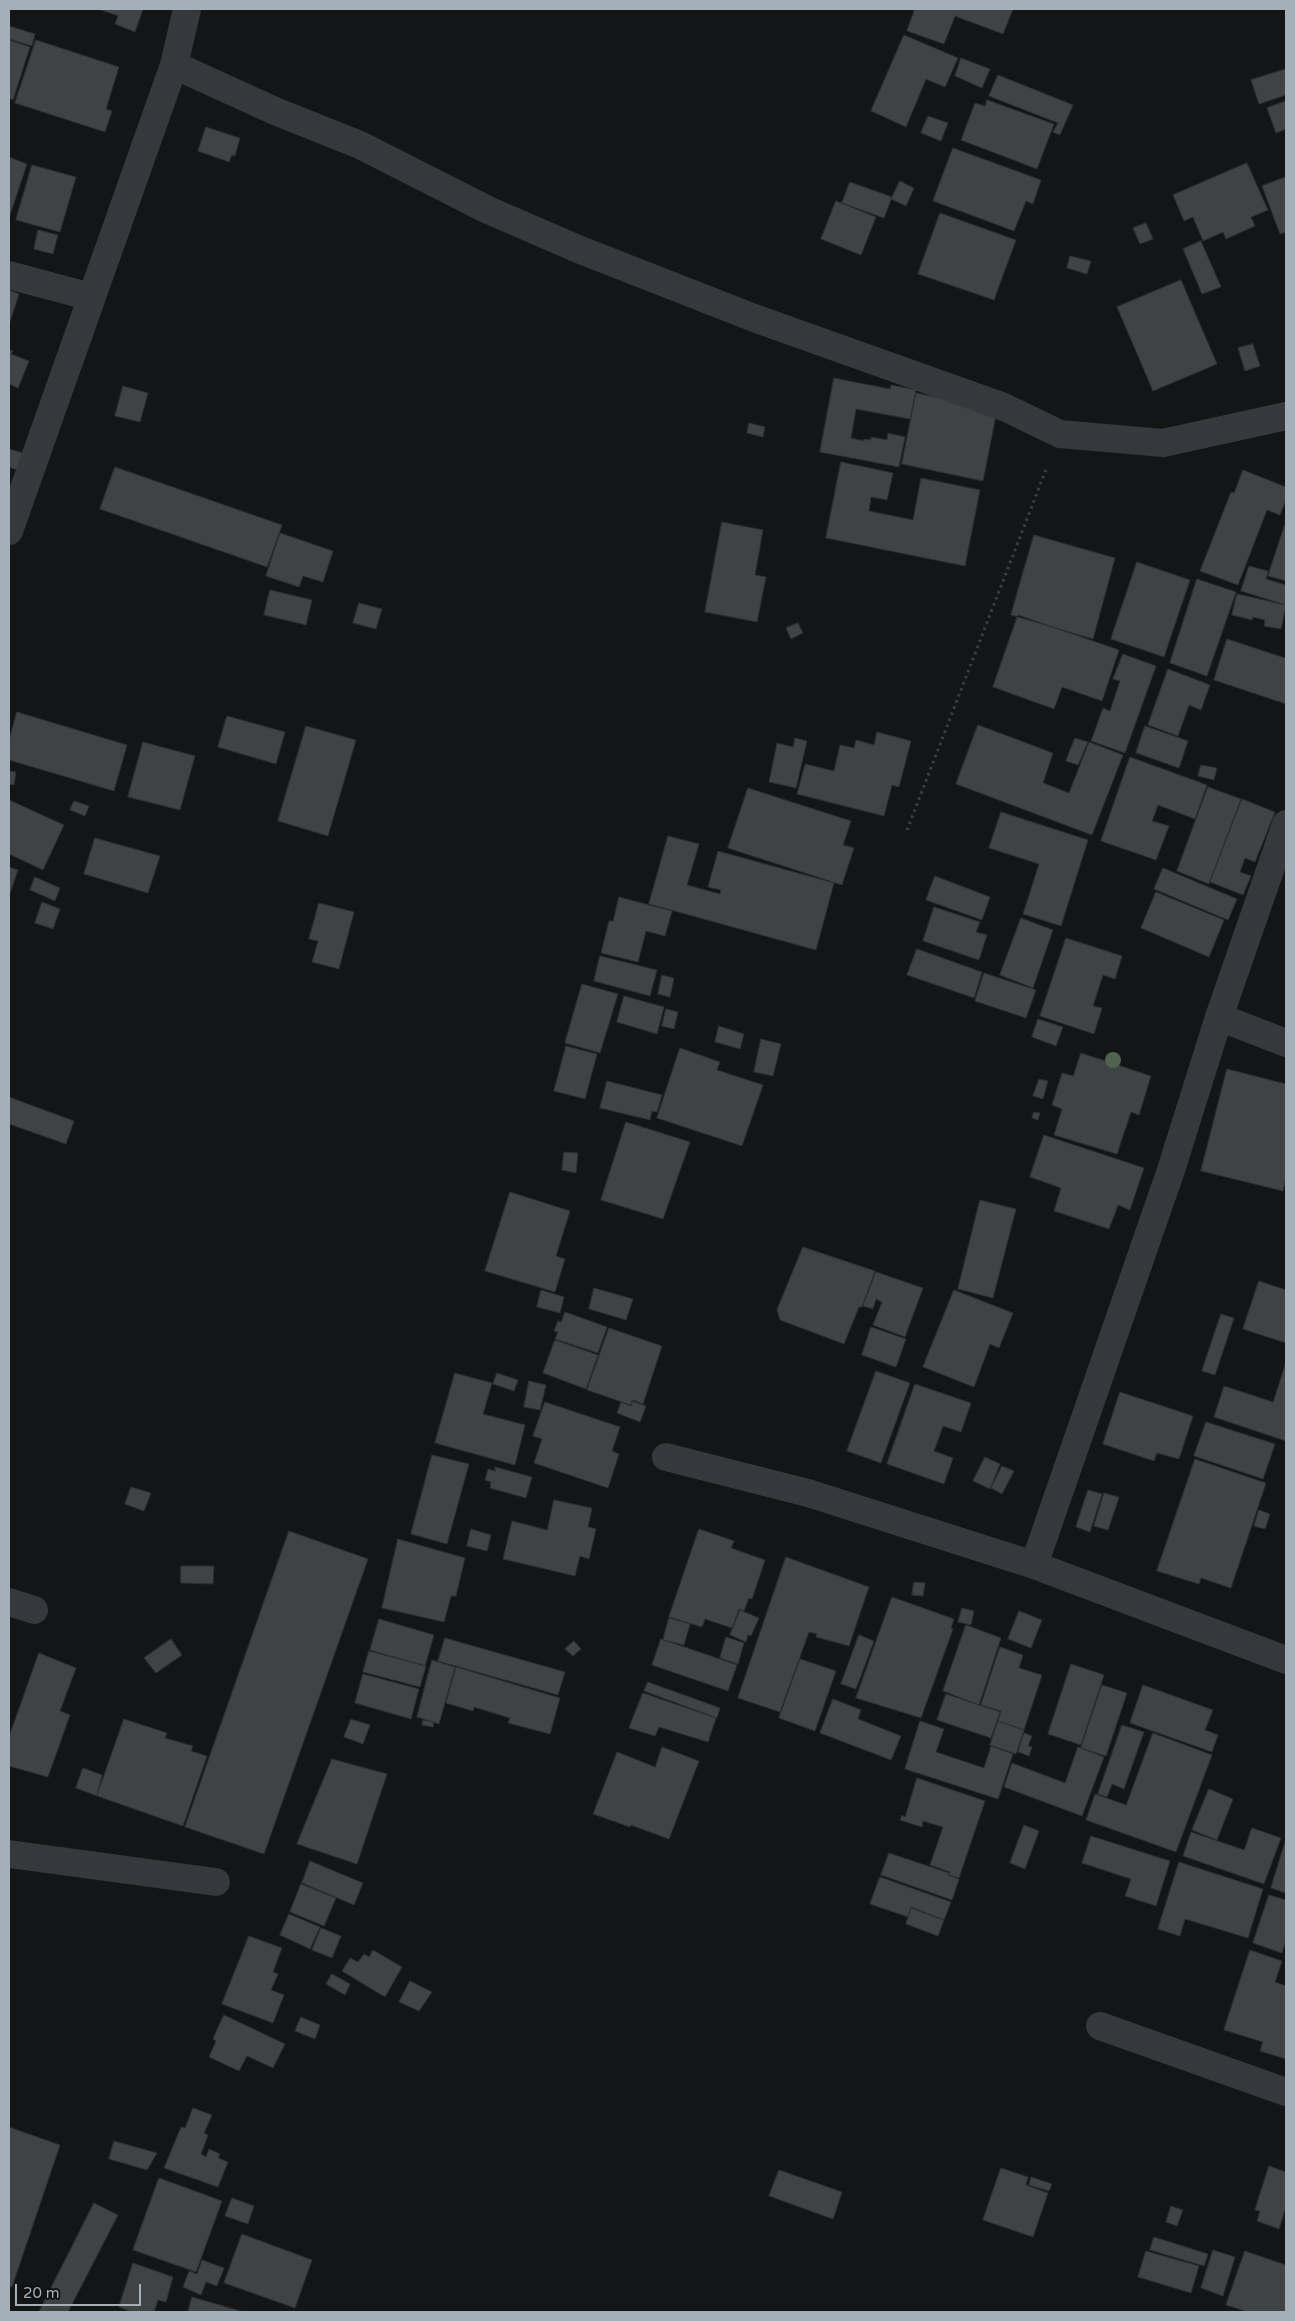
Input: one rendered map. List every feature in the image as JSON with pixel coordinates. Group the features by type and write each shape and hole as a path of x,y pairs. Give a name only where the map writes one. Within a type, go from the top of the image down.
{"street":[{"path":"9,532 174,64 187,9"},
{"path":"174,64 275,111 360,145 488,210 578,249 754,318 1004,407 1060,434 1163,443 1286,416"},
{"path":"9,275 91,296"},
{"path":"1034,1564 1171,1170 1219,1017 1286,824"},
{"path":"1219,1017 1286,1043"},
{"path":"666,1457 808,1493 1034,1564 1286,1660"},
{"path":"9,1854 216,1882"},
{"path":"1100,2026 1286,2092"}],"path":[{"path":"907,830 1060,434"}],"building":[{"path":"98,9 143,9 135,32 115,24 118,16"},
{"path":"915,9 1013,9 1003,34 955,16 944,44 907,31"},
{"path":"9,26 35,34 32,46 9,39"},
{"path":"904,35 958,58 945,87 926,79 906,127 871,111"},
{"path":"9,40 30,47 13,100 9,98"},
{"path":"36,40 119,67 106,109 112,111 105,132 15,103"},
{"path":"961,58 990,69 982,88 955,76"},
{"path":"1286,69 1286,95 1259,104 1251,80"},
{"path":"998,75 1073,105 1060,135 1053,132 1058,123 989,96"},
{"path":"987,100 1054,124 1037,169 961,140 975,103 985,106"},
{"path":"1286,101 1286,129 1276,133 1267,108"},
{"path":"928,116 948,123 941,141 921,133"},
{"path":"206,127 240,138 235,156 232,155 229,162 198,151"},
{"path":"953,148 1041,180 1033,204 1026,201 1014,231 933,201"},
{"path":"9,157 27,164 9,218"},
{"path":"1247,163 1268,210 1251,217 1255,226 1226,239 1223,232 1203,241 1193,217 1184,221 1173,195"},
{"path":"32,165 76,177 60,232 16,220"},
{"path":"1286,177 1286,232 1280,234 1262,186"},
{"path":"900,181 914,188 906,206 891,199"},
{"path":"850,182 892,197 884,218 842,203"},
{"path":"836,201 876,217 861,255 821,239"},
{"path":"940,213 1016,240 994,300 918,274"},
{"path":"1146,223 1153,239 1140,244 1133,228"},
{"path":"38,230 58,235 53,254 34,249"},
{"path":"1201,241 1221,287 1202,294 1183,249"},
{"path":"1070,256 1091,261 1087,274 1067,268"},
{"path":"1181,280 1217,364 1153,391 1117,307"},
{"path":"9,290 19,294 9,325"},
{"path":"1253,344 1260,366 1245,371 1238,348"},
{"path":"9,350 13,351 11,354 29,361 18,388 9,384"},
{"path":"834,378 890,389 891,385 916,390 910,419 856,409 851,438 864,441 864,439 871,440 871,437 887,440 888,433 905,437 899,467 820,452"},
{"path":"123,386 148,393 140,422 115,416"},
{"path":"916,393 997,410 983,481 902,464"},
{"path":"749,423 765,427 763,437 747,433"},
{"path":"9,449 23,453 18,470 9,467"},
{"path":"841,462 893,473 887,500 871,497 869,511 913,520 921,478 980,490 965,566 826,538"},
{"path":"115,467 282,525 267,567 100,509"},
{"path":"1243,470 1286,487 1286,500 1280,515 1267,510 1238,585 1200,571 1231,492 1234,493"},
{"path":"1286,521 1286,581 1268,576"},
{"path":"722,522 763,530 755,575 766,577 757,622 705,612"},
{"path":"280,533 333,551 323,582 303,576 299,587 266,576"},
{"path":"1034,535 1115,558 1093,639 1011,615"},
{"path":"1137,562 1190,580 1164,657 1111,639"},
{"path":"1249,566 1268,571 1266,579 1286,585 1286,605 1241,591"},
{"path":"1197,579 1236,592 1207,676 1170,663"},
{"path":"270,590 312,600 306,625 264,615"},
{"path":"1237,594 1286,605 1281,629 1264,626 1265,620 1253,617 1252,620 1232,615"},
{"path":"359,603 382,609 376,629 353,623"},
{"path":"1018,615 1119,650 1102,701 1062,687 1054,709 993,687"},
{"path":"798,623 803,633 791,639 786,628"},
{"path":"1227,639 1285,658 1286,654 1286,704 1214,680"},
{"path":"1123,654 1156,666 1125,753 1091,741 1103,708 1110,711 1120,681 1113,679"},
{"path":"1168,669 1210,685 1201,710 1189,705 1178,736 1148,725"},
{"path":"17,712 127,745 114,791 9,760 9,740"},
{"path":"227,716 285,732 276,764 218,747"},
{"path":"978,725 1053,753 1043,783 1069,793 1089,742 1123,755 1092,835 956,784"},
{"path":"306,726 356,740 328,836 278,821"},
{"path":"1145,726 1188,741 1179,768 1136,753"},
{"path":"877,732 911,741 899,787 892,785 884,816 797,794 805,764 834,771 840,745 854,748 856,740 874,745"},
{"path":"795,738 807,741 796,788 769,782 777,743 793,747"},
{"path":"1075,738 1088,742 1078,765 1066,761"},
{"path":"143,742 195,756 180,810 128,797"},
{"path":"1130,757 1207,785 1195,819 1158,805 1152,821 1169,826 1156,860 1101,841"},
{"path":"1201,765 1217,768 1214,780 1198,776"},
{"path":"9,771 16,772 14,785 9,784"},
{"path":"1208,787 1241,799 1209,884 1177,871"},
{"path":"748,788 851,821 843,845 854,848 842,885 728,848"},
{"path":"1242,799 1275,812 1255,862 1245,858 1240,872 1251,876 1243,895 1210,882"},
{"path":"9,800 64,825 43,870 9,854"},
{"path":"74,801 89,806 85,816 70,810"},
{"path":"1001,812 1088,840 1061,926 1023,914 1039,864 989,848"},
{"path":"668,836 699,844 687,885 720,894 721,890 708,887 718,851 834,883 816,950 649,904"},
{"path":"95,838 160,856 148,893 84,874"},
{"path":"9,867 18,870 9,896"},
{"path":"1163,868 1237,899 1228,920 1154,889"},
{"path":"935,876 990,897 982,920 926,900"},
{"path":"35,877 60,888 55,901 30,890"},
{"path":"1156,892 1224,920 1209,957 1141,928"},
{"path":"619,897 672,911 665,936 646,931 638,962 601,953 609,921 613,921"},
{"path":"42,902 60,909 53,929 35,923"},
{"path":"319,903 354,912 339,969 312,962 318,941 309,939"},
{"path":"934,907 980,922 976,932 987,935 979,960 923,941"},
{"path":"1021,918 1053,930 1033,988 1000,975"},
{"path":"1066,938 1122,956 1115,979 1103,975 1093,1006 1102,1008 1094,1034 1040,1016"},
{"path":"917,949 982,972 974,998 907,975"},
{"path":"600,956 657,970 650,996 594,981"},
{"path":"984,973 1036,990 1026,1018 975,1001"},
{"path":"662,975 674,978 670,997 658,994"},
{"path":"582,984 618,994 600,1053 565,1043"},
{"path":"624,996 664,1007 657,1034 617,1022"},
{"path":"666,1009 678,1012 674,1029 662,1026"},
{"path":"1038,1019 1063,1027 1056,1046 1032,1037"},
{"path":"719,1026 744,1034 740,1049 715,1042"},
{"path":"761,1039 781,1044 773,1076 754,1072"},
{"path":"566,1046 597,1054 585,1099 554,1091"},
{"path":"680,1048 720,1062 717,1070 763,1085 742,1146 657,1118"},
{"path":"1081,1053 1151,1076 1139,1115 1131,1112 1117,1154 1054,1135 1062,1109 1052,1105 1062,1073 1073,1076"},
{"path":"1227,1069 1286,1084 1286,1178 1283,1191 1201,1171"},
{"path":"1039,1079 1048,1081 1043,1099 1033,1096"},
{"path":"607,1081 662,1095 657,1112 652,1111 650,1120 600,1108"},
{"path":"9,1097 74,1121 66,1144 9,1124"},
{"path":"1034,1112 1040,1113 1038,1120 1032,1118"},
{"path":"626,1122 690,1142 663,1219 601,1200"},
{"path":"1044,1135 1144,1168 1130,1210 1118,1205 1109,1229 1054,1211 1061,1188 1030,1177"},
{"path":"564,1152 578,1153 576,1173 562,1170"},
{"path":"510,1192 570,1211 556,1256 565,1259 555,1292 485,1271"},
{"path":"980,1200 1016,1209 993,1298 958,1289"},
{"path":"803,1247 875,1271 862,1307 859,1307 844,1344 780,1320 777,1310"},
{"path":"876,1272 923,1288 905,1337 873,1325 882,1302 876,1299 873,1309 863,1306"},
{"path":"1259,1281 1286,1290 1286,1343 1243,1329"},
{"path":"594,1288 633,1299 626,1320 589,1309"},
{"path":"541,1290 564,1297 560,1313 537,1307"},
{"path":"954,1290 1013,1313 999,1348 990,1344 974,1387 923,1367"},
{"path":"565,1312 607,1327 598,1353 555,1339 558,1332 554,1331 558,1321 561,1322"},
{"path":"1221,1314 1234,1318 1215,1375 1202,1371"},
{"path":"871,1327 906,1339 896,1367 862,1355"},
{"path":"609,1328 662,1346 643,1404 633,1400 631,1405 587,1390"},
{"path":"555,1340 598,1355 586,1389 543,1373"},
{"path":"1286,1362 1286,1441 1214,1417 1224,1386 1273,1402"},
{"path":"876,1371 910,1383 881,1463 847,1451"},
{"path":"455,1373 492,1383 483,1414 525,1425 515,1465 435,1443"},
{"path":"497,1373 518,1380 514,1391 493,1384"},
{"path":"529,1381 546,1385 540,1410 524,1407"},
{"path":"915,1384 971,1403 961,1432 943,1426 934,1451 953,1458 944,1484 887,1464"},
{"path":"1120,1392 1193,1416 1179,1459 1157,1453 1154,1461 1103,1444"},
{"path":"632,1401 646,1406 640,1422 617,1413 621,1402 631,1406"},
{"path":"545,1402 620,1427 612,1451 619,1454 608,1488 534,1463 542,1439 533,1436"},
{"path":"1206,1422 1275,1444 1263,1479 1194,1456"},
{"path":"432,1455 469,1464 447,1544 411,1534"},
{"path":"985,1457 1000,1464 990,1489 973,1481"},
{"path":"1195,1459 1266,1483 1231,1588 1201,1578 1199,1584 1157,1571"},
{"path":"1002,1466 1014,1471 1002,1494 991,1488"},
{"path":"495,1467 532,1477 526,1498 490,1488 491,1482 485,1480 488,1469 495,1471"},
{"path":"131,1487 151,1493 144,1511 125,1504"},
{"path":"1088,1490 1102,1494 1090,1532 1076,1527"},
{"path":"1104,1493 1119,1497 1108,1530 1094,1526"},
{"path":"554,1500 592,1508 588,1527 596,1529 589,1559 580,1556 575,1576 503,1559 512,1521 547,1530"},
{"path":"1259,1510 1270,1514 1265,1529 1254,1526"},
{"path":"471,1529 491,1535 487,1551 467,1546"},
{"path":"699,1529 734,1541 731,1548 765,1560 752,1599 749,1598 744,1611 739,1609 732,1628 705,1619 702,1627 669,1617"},
{"path":"289,1531 368,1559 264,1854 185,1827"},
{"path":"398,1539 465,1558 456,1596 451,1596 444,1622 382,1608"},
{"path":"786,1557 869,1587 849,1646 816,1637 817,1634 809,1632 780,1712 738,1698"},
{"path":"181,1566 214,1566 213,1584 181,1583"},
{"path":"914,1582 925,1583 923,1596 912,1595"},
{"path":"892,1597 954,1619 951,1628 953,1629 921,1718 856,1698"},
{"path":"962,1608 974,1611 971,1625 958,1622"},
{"path":"740,1610 759,1618 751,1636 748,1635 746,1642 730,1635"},
{"path":"1019,1611 1042,1620 1031,1648 1008,1639"},
{"path":"669,1618 690,1624 684,1645 663,1640"},
{"path":"379,1619 434,1635 425,1666 370,1650"},
{"path":"966,1625 1001,1638 979,1705 943,1691"},
{"path":"859,1635 874,1641 856,1689 841,1684"},
{"path":"726,1637 744,1643 738,1664 720,1658"},
{"path":"445,1638 565,1672 558,1695 438,1661"},
{"path":"171,1639 182,1655 156,1673 144,1658"},
{"path":"661,1639 737,1665 728,1691 652,1665"},
{"path":"574,1641 581,1649 573,1656 565,1649"},
{"path":"1000,1647 1023,1655 1019,1668 1042,1675 1024,1730 998,1721 1001,1711 981,1705"},
{"path":"369,1651 426,1666 420,1687 363,1672"},
{"path":"39,1653 76,1668 60,1711 70,1715 48,1777 9,1766 9,1737"},
{"path":"800,1659 836,1671 815,1731 779,1718"},
{"path":"432,1660 455,1667 439,1724 417,1717"},
{"path":"1071,1664 1104,1675 1081,1745 1048,1734"},
{"path":"456,1667 560,1698 550,1734 508,1723 510,1718 474,1707 473,1711 446,1703"},
{"path":"363,1674 419,1689 411,1719 355,1703"},
{"path":"648,1682 720,1708 717,1718 644,1691"},
{"path":"1102,1685 1127,1693 1106,1756 1081,1748"},
{"path":"1143,1685 1213,1710 1205,1730 1218,1735 1212,1752 1130,1723"},
{"path":"643,1693 716,1718 708,1742 659,1727 655,1736 629,1728"},
{"path":"946,1694 1000,1712 991,1738 937,1720"},
{"path":"833,1699 861,1710 858,1719 901,1736 891,1760 820,1733"},
{"path":"124,1719 167,1733 165,1738 193,1746 191,1751 207,1756 183,1826 97,1796"},
{"path":"351,1719 370,1725 363,1744 344,1737"},
{"path":"423,1720 434,1722 433,1727 422,1725"},
{"path":"920,1721 944,1729 936,1752 984,1768 991,1746 1013,1754 998,1799 905,1769"},
{"path":"998,1721 1024,1730 1016,1754 990,1745"},
{"path":"1122,1725 1144,1732 1124,1789 1112,1784 1107,1797 1098,1794"},
{"path":"1024,1733 1032,1736 1028,1746 1032,1747 1029,1756 1018,1752"},
{"path":"1153,1733 1212,1755 1176,1852 1086,1820 1095,1794 1126,1805"},
{"path":"662,1747 699,1761 669,1839 593,1814 617,1752 655,1767"},
{"path":"1078,1747 1104,1757 1082,1816 1004,1787 1012,1763 1065,1783"},
{"path":"332,1759 387,1774 357,1864 297,1844"},
{"path":"83,1768 102,1775 97,1796 76,1788"},
{"path":"917,1778 985,1801 959,1878 949,1875 950,1872 930,1865 943,1827 923,1821 922,1827 900,1820 902,1815 905,1817"},
{"path":"1209,1789 1233,1799 1217,1840 1192,1830"},
{"path":"1024,1825 1039,1831 1025,1869 1010,1863"},
{"path":"1252,1828 1281,1838 1264,1884 1183,1856 1191,1832 1244,1850"},
{"path":"1091,1836 1170,1861 1156,1906 1125,1896 1131,1879 1082,1863"},
{"path":"1286,1839 1286,1893 1271,1888"},
{"path":"889,1853 949,1873 948,1875 959,1879 952,1900 881,1875"},
{"path":"310,1861 363,1883 354,1905 302,1883"},
{"path":"1179,1862 1263,1889 1248,1938 1185,1919 1180,1936 1158,1929"},
{"path":"880,1877 951,1902 944,1920 911,1907 908,1917 870,1904"},
{"path":"301,1884 336,1898 324,1926 290,1912"},
{"path":"1269,1895 1286,1900 1286,1940 1282,1953 1253,1943"},
{"path":"911,1908 944,1920 938,1936 906,1924"},
{"path":"289,1914 320,1927 310,1949 280,1935"},
{"path":"321,1928 341,1936 332,1958 312,1950"},
{"path":"249,1936 282,1948 273,1972 278,1974 271,1990 284,1995 273,2023 222,2004"},
{"path":"373,1950 402,1967 385,1997 342,1971 350,1958 358,1962 364,1954 369,1957"},
{"path":"1250,1950 1282,1961 1275,1982 1286,1986 1286,2059 1260,2051 1263,2042 1224,2030"},
{"path":"332,1974 350,1984 345,1995 326,1984"},
{"path":"410,1981 432,1992 419,2011 399,2002"},
{"path":"224,2015 285,2044 273,2068 247,2056 239,2071 209,2057 216,2041 213,2039"},
{"path":"301,2017 320,2025 315,2039 295,2031"},
{"path":"193,2108 212,2115 204,2133 208,2135 201,2154 206,2157 209,2149 220,2154 218,2158 228,2162 218,2187 164,2168 181,2127 185,2128"},
{"path":"9,2127 60,2145 12,2287 9,2286"},
{"path":"114,2141 157,2153 147,2170 109,2159"},
{"path":"1269,2166 1286,2172 1286,2207 1279,2229 1257,2221 1260,2211 1255,2210"},
{"path":"1001,2168 1028,2177 1026,2185 1048,2193 1033,2237 983,2220"},
{"path":"779,2170 842,2192 833,2219 769,2196"},
{"path":"1031,2177 1052,2184 1049,2191 1029,2185"},
{"path":"159,2178 222,2201 196,2272 133,2250"},
{"path":"232,2198 254,2206 248,2224 225,2216"},
{"path":"94,2203 118,2215 68,2312 39,2312"},
{"path":"1171,2206 1183,2210 1177,2226 1166,2222"},
{"path":"242,2234 312,2260 295,2308 224,2283"},
{"path":"1154,2237 1208,2254 1204,2266 1150,2250"},
{"path":"1213,2250 1235,2257 1223,2296 1201,2288"},
{"path":"1146,2251 1199,2266 1191,2293 1138,2277"},
{"path":"1245,2251 1286,2265 1286,2312 1248,2312 1226,2305"},
{"path":"202,2260 224,2268 217,2286 206,2282 201,2295 183,2287 189,2271 197,2274"},
{"path":"133,2263 173,2277 166,2302 158,2300 154,2312 132,2312 119,2307"},
{"path":"192,2297 244,2312 188,2312"}]}
